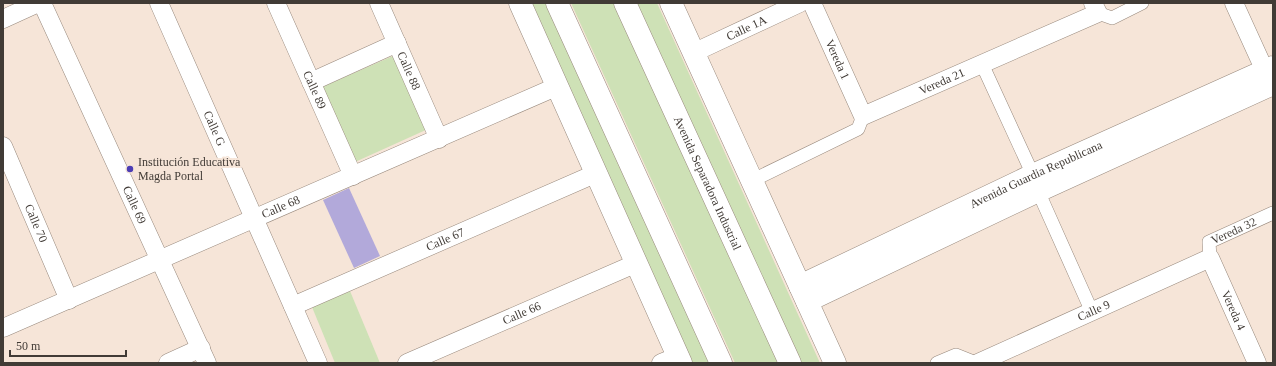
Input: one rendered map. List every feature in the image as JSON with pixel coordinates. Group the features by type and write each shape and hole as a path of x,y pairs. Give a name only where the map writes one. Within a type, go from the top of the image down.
{"street":[{"path":"3,19 38,3"},
{"name":"Calle 69","path":"42,3 204,356"},
{"name":"Calle G","path":"159,3 318,363"},
{"name":"Calle 89","path":"276,3 353,176"},
{"name":"Calle 88","path":"379,3 439,138"},
{"path":"520,3 637,263 674,361"},
{"path":"557,3 721,363"},
{"name":"Avenida Separadora Industrial","path":"625,3 790,363"},
{"path":"671,3 835,363"},
{"name":"Calle 1A","path":"693,53 800,3"},
{"name":"Vereda 1","path":"812,3 863,116"},
{"name":"Vereda 21","path":"863,116 982,64 1096,8 1112,18 1142,3"},
{"path":"1234,3 1271,79"},
{"path":"311,82 396,43"},
{"path":"982,64 1092,312"},
{"name":"Avenida Guardia Republicana","path":"804,293 1036,183 1271,79"},
{"name":"Calle 68","path":"3,328 558,86"},
{"path":"751,181 858,129 863,116"},
{"name":"Calle 70","path":"3,146 69,300"},
{"name":"Calle 67","path":"293,306 597,174"},
{"name":"Vereda 32","path":"1210,258 1209,242 1273,213"},
{"name":"Calle 9","path":"977,363 1210,258"},
{"name":"Vereda 4","path":"1210,258 1255,362"},
{"name":"Calle 66","path":"407,363 637,263"},
{"path":"937,363 956,355 977,363"},
{"path":"168,363 204,356"}],"green space":[{"path":"530,3 548,3 709,363 692,363"},
{"path":"571,3 617,3 779,363 735,363"},
{"path":"635,3 657,3 820,363 798,363"},
{"path":"395,55 428,129 355,162 322,87"},
{"path":"350,291 380,363 335,363 312,307"}],"building":[{"path":"349,188 380,256 354,268 323,200"}],"place":[{"name":"Institución Educativa Magda Portal","path":"130,169"}]}
